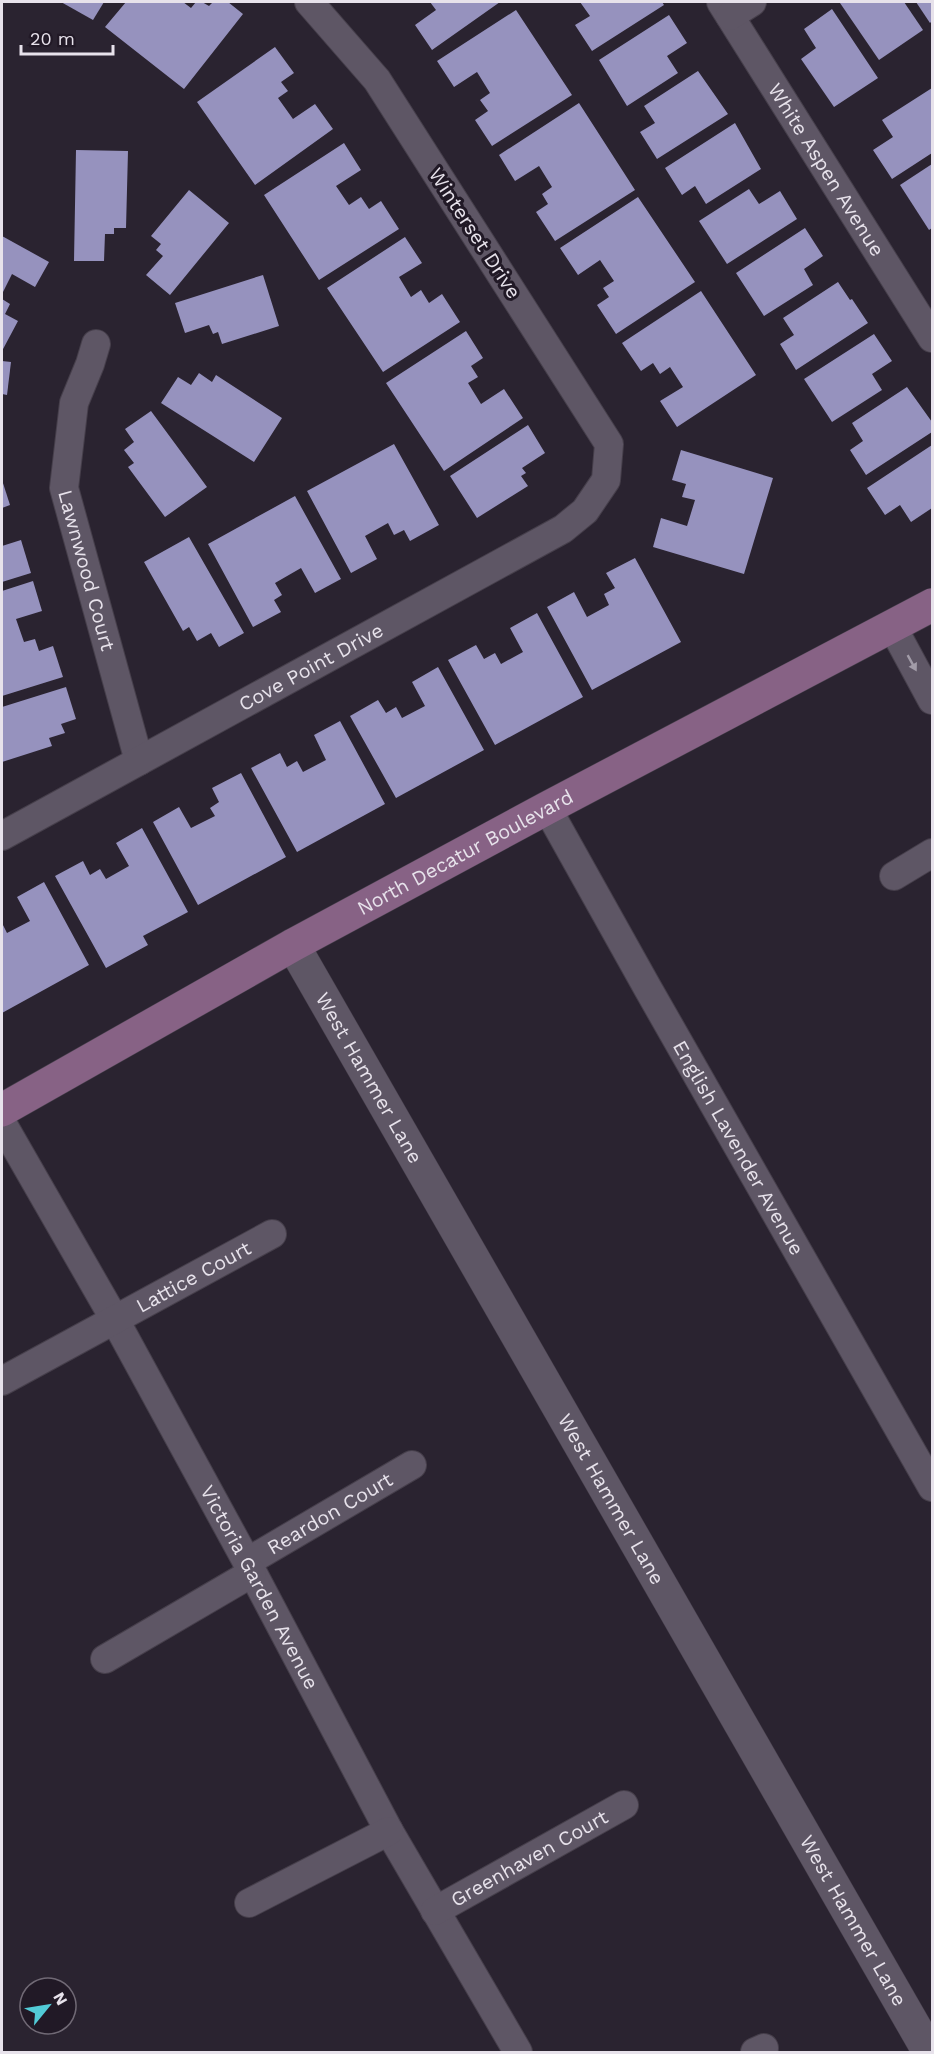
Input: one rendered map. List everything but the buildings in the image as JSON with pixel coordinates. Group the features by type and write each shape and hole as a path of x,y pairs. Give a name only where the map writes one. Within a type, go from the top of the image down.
{"main road":[{"name":"North Decatur Boulevard","path":"2,1110 293,945 932,605"}],"street":[{"name":"Winterset Drive","path":"309,2 377,80 609,444 606,480"},
{"name":"White Aspen Avenue","path":"734,6 933,338"},
{"name":"Lawnwood Court","path":"96,344 74,403 64,488 139,760"},
{"name":"Cove Point Drive","path":"2,836 563,529 585,511 606,480"},
{"path":"892,626 933,700"},
{"name":"English Lavender Avenue","path":"547,808 933,1487"},
{"path":"894,876 933,853"},
{"name":"West Hammer Lane","path":"293,945 929,2052"},
{"name":"Victoria Garden Avenue","path":"2,1123 115,1320 250,1567 389,1831 518,2052"},
{"name":"Lattice Court","path":"2,1381 272,1233"},
{"name":"Reardon Court","path":"105,1659 412,1465"},
{"name":"Greenhaven Court","path":"435,1911 624,1805"},
{"path":"249,1903 389,1831"}]}
